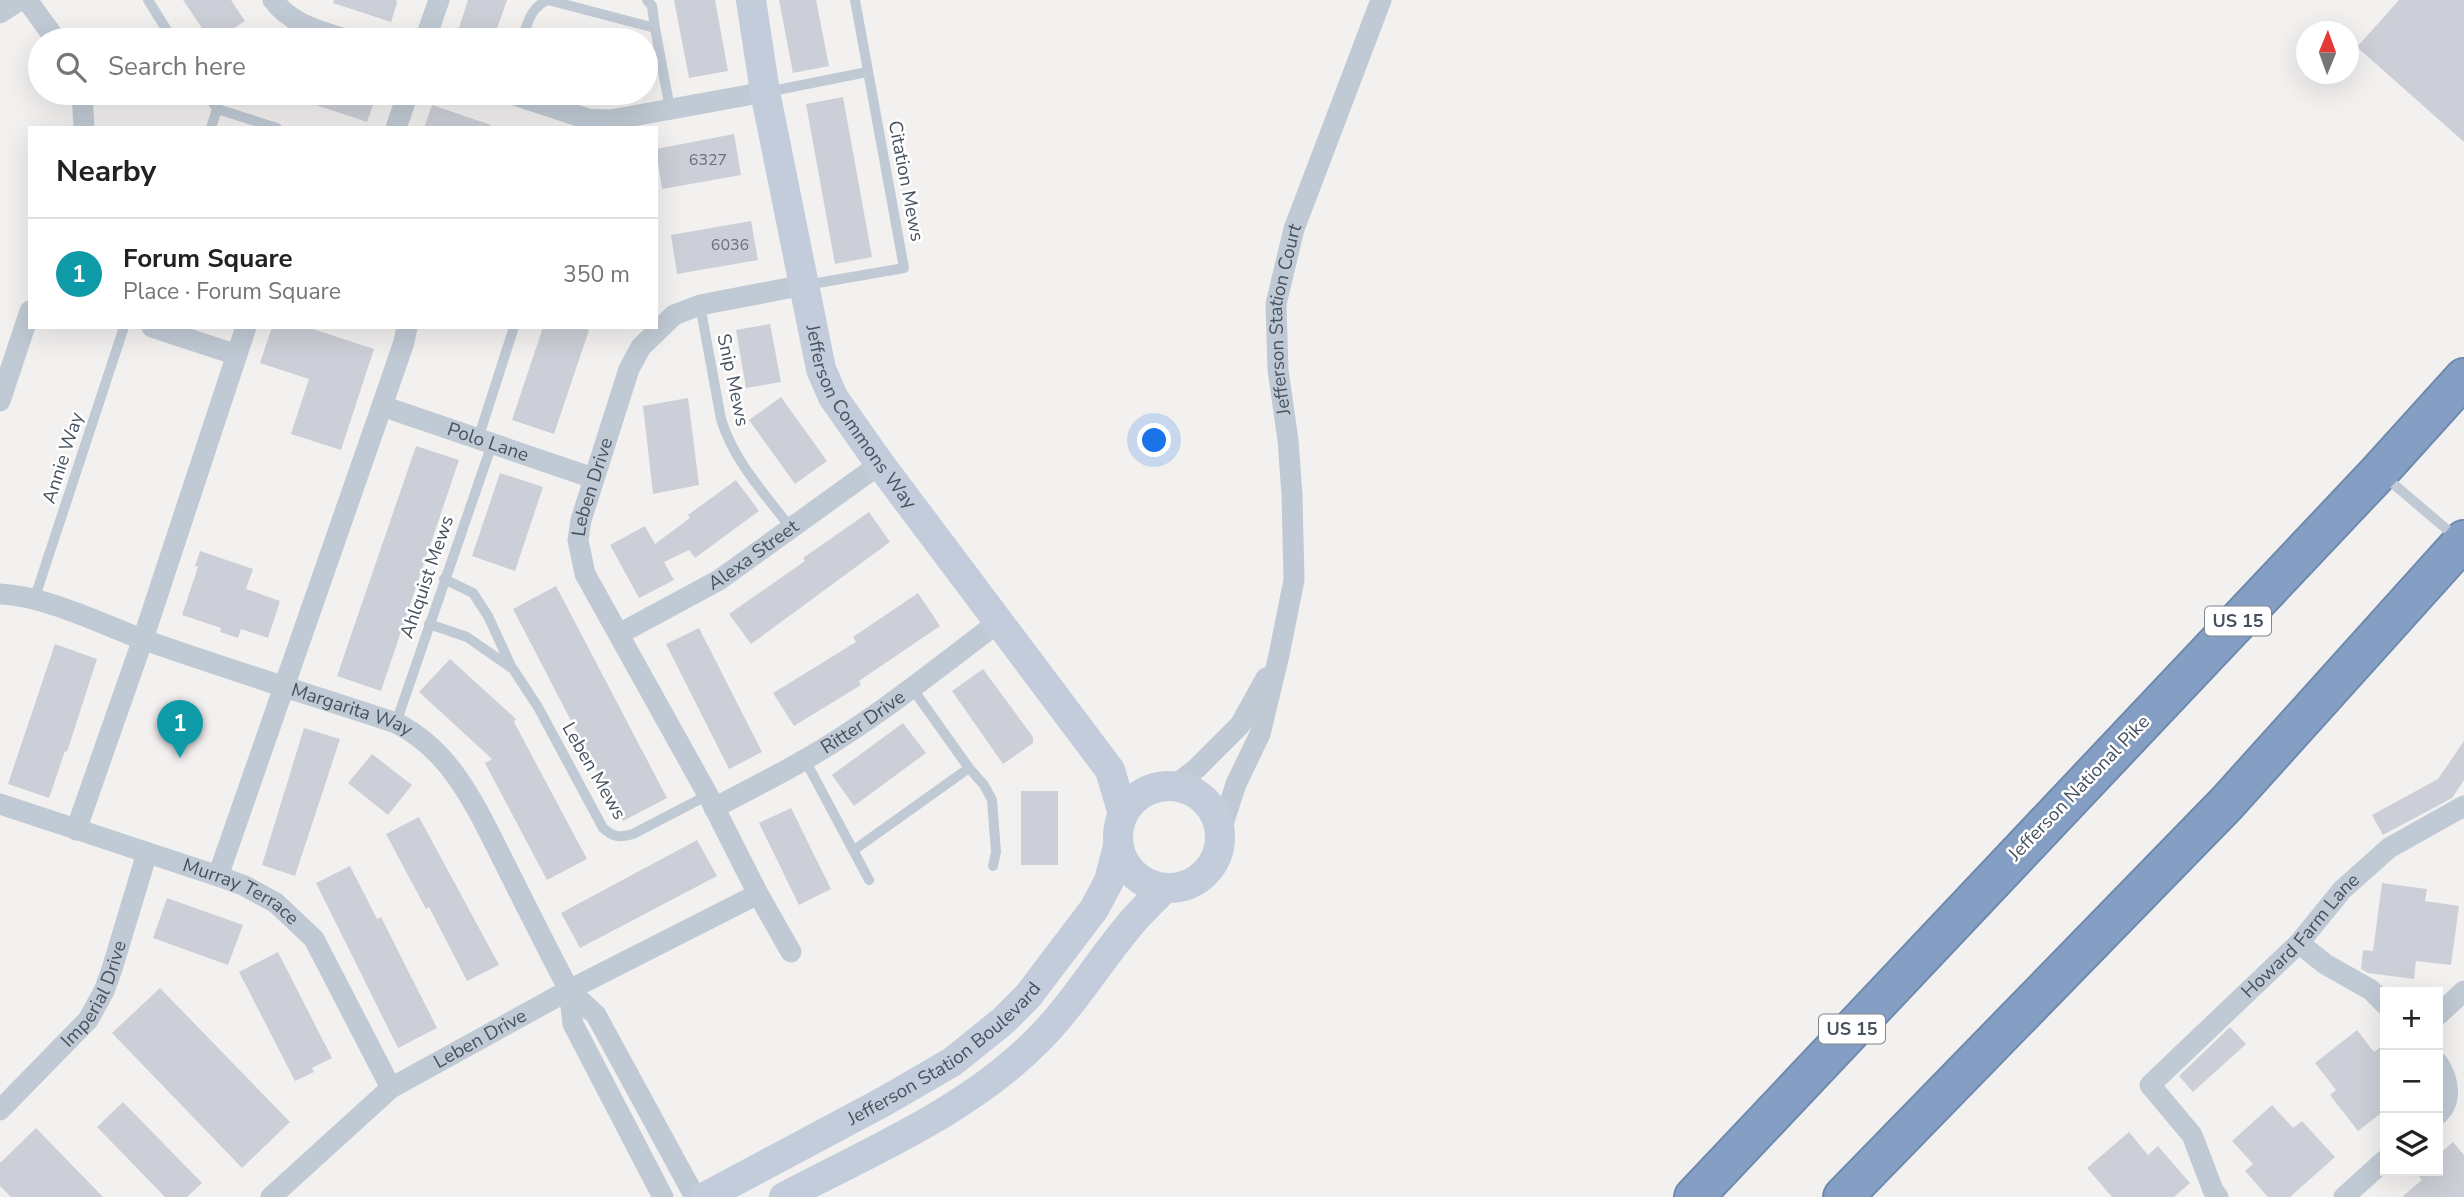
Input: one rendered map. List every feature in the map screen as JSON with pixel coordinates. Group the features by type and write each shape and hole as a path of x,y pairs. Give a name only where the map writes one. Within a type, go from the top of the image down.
{"highway":[{"name":"Jefferson National Pike","path":"1694,1197 2379,472 2464,378"},
{"path":"1843,1197 2227,803 2463,553"}],"street":[{"path":"0,13 20,0"},
{"path":"27,0 47,28"},
{"path":"273,0 287,16 313,28"},
{"path":"429,28 439,0"},
{"name":"Jefferson Commons Way","path":"751,0 765,92 821,369 833,397 880,464 1110,770 1123,814"},
{"name":"Jefferson Station Court","path":"1220,833 1236,784 1259,734 1294,580 1292,495 1288,440 1278,370 1276,304 1294,229 1381,0"},
{"path":"545,105 588,119 611,120 765,92"},
{"path":"83,105 84,126"},
{"path":"397,126 404,105"},
{"name":"Leben Drive","path":"791,952 711,801 585,575 578,540 593,478 629,369 641,347 674,315 700,305 804,285"},
{"path":"0,401 4,378 28,316"},
{"path":"158,329 237,355"},
{"path":"76,830 143,639 245,329"},
{"path":"218,876 406,329"},
{"name":"Polo Lane","path":"382,406 593,478"},
{"name":"Alexa Street","path":"619,634 707,588 880,464"},
{"name":"Margarita Way","path":"0,594 34,600 396,723 416,733 441,757 466,789 569,990 596,1015 695,1197"},
{"name":"Ritter Drive","path":"711,801 805,760 912,688 1000,621"},
{"name":"Jefferson Station Court","path":"1161,788 1198,768 1240,725 1279,655"},
{"name":"Jefferson Commons Way","path":"1110,770 1161,788"},
{"path":"1161,788 1187,789 1210,807 1217,819 1220,833 1213,865 1203,876 1190,884 1165,888 1148,884 1134,875 1124,862 1118,846 1118,830 1123,814 1139,796 1161,788"},
{"name":"Murray Terrace","path":"0,804 218,876 276,903 314,939 391,1088"},
{"name":"Howard Farm Lane","path":"2218,1197 2192,1135 2150,1085 2299,943 2342,890 2389,848 2464,806"},
{"name":"Jefferson Station Boulevard","path":"705,1197 952,1062 1003,1021 1028,996 1094,909 1109,881 1118,846"},
{"name":"Imperial Drive","path":"0,1110 89,1020 113,969 148,853"},
{"name":"Jefferson Station Boulevard","path":"784,1197 937,1117 996,1077 1040,1039 1128,927 1165,888"},
{"name":"Leben Drive","path":"271,1197 391,1088 569,990 758,894"},
{"path":"2299,943 2325,964 2371,990 2380,999"},
{"name":"Margarita Way","path":"569,990 573,1024 663,1197"},
{"path":"2443,1010 2464,991"},
{"path":"2443,1074 2448,1084 2443,1110"},
{"path":"2344,1197 2380,1165"}],"lane":[{"path":"148,0 166,28"},
{"path":"526,28 530,13 548,0 654,28 652,6 647,0"},
{"name":"Citation Mews","path":"804,285 904,268 855,0"},
{"path":"658,48 670,109"},
{"path":"765,92 867,72"},
{"path":"214,105 217,109 271,126"},
{"path":"212,126 217,109"},
{"name":"Snip Mews","path":"700,305 726,437 789,527"},
{"name":"Annie Way","path":"34,600 123,329"},
{"name":"Ahlquist Mews","path":"396,723 444,579 485,441 513,329"},
{"path":"2379,472 2463,553"},
{"name":"Leben Mews","path":"444,579 473,593 488,616 513,669 538,707 603,828 611,836 623,838 711,801"},
{"name":"Leben Mews","path":"429,624 467,637 513,669"},
{"path":"912,688 984,785 992,800 996,852 993,866"},
{"path":"805,760 869,880"},
{"path":"854,850 969,768"}],"building":[{"path":"183,0 231,0 245,21 234,28 202,28"},
{"path":"334,0 396,0 397,3 391,22 333,3"},
{"path":"468,0 507,0 497,28 459,28"},
{"path":"674,0 715,0 728,71 689,78"},
{"path":"779,0 816,0 829,66 793,73"},
{"path":"2399,0 2464,0 2464,142 2359,49 2359,45"},
{"path":"843,97 872,257 835,264 806,104"},
{"path":"316,105 373,105 367,122"},
{"path":"432,105 491,125 491,126 425,126"},
{"path":"734,134 741,175 662,189 658,149"},
{"path":"751,221 758,260 677,274 671,235"},
{"path":"770,324 781,382 746,388 736,330"},
{"path":"271,329 313,329 374,349 341,450 291,434 309,379 260,363"},
{"path":"542,329 589,330 554,434 512,420"},
{"path":"781,397 827,461 795,484 749,420"},
{"path":"688,398 699,485 653,494 643,406"},
{"path":"416,446 459,460 381,691 337,676"},
{"path":"500,473 543,487 515,571 472,556"},
{"path":"736,480 759,511 695,558 689,550 664,562 674,580 639,598 610,545 645,526 655,544 690,518 688,515"},
{"path":"869,512 890,542 751,644 729,614"},
{"path":"200,551 253,569 246,589 280,601 268,638 241,629 238,638 220,632 221,628 182,615 198,567 195,566"},
{"path":"556,586 667,798 623,821 513,609"},
{"path":"918,593 940,626 859,681 861,685 794,726 773,693 856,642 853,637"},
{"path":"699,628 762,752 729,769 666,644"},
{"path":"55,644 97,659 49,798 8,784"},
{"path":"450,659 516,719 514,722 587,859 547,880 485,763 492,759 419,692"},
{"path":"983,669 1033,737 1033,743 1003,764 952,691"},
{"path":"903,723 926,753 854,806 832,775"},
{"path":"304,728 340,739 295,876 262,865"},
{"path":"2464,741 2464,780 2452,798 2383,835 2372,815 2438,779"},
{"path":"372,754 412,785 388,815 348,783"},
{"path":"1021,791 1058,791 1058,865 1021,865"},
{"path":"791,808 831,889 799,905 759,823"},
{"path":"419,817 499,965 467,981 429,907 426,909 386,834"},
{"path":"697,840 717,876 580,948 561,913"},
{"path":"350,866 377,919 381,917 437,1028 398,1048 316,883"},
{"path":"2382,883 2427,889 2425,901 2459,906 2451,965 2416,961 2414,979 2368,973 2361,969 2363,950 2373,951"},
{"path":"167,898 243,925 228,965 153,938"},
{"path":"278,952 332,1058 312,1068 314,1072 295,1081 239,972"},
{"path":"160,988 290,1122 242,1168 112,1033"},
{"path":"2230,1027 2246,1044 2193,1092 2179,1076"},
{"path":"2357,1030 2374,1052 2380,1048 2380,1114 2358,1131 2330,1095 2336,1090 2315,1063"},
{"path":"123,1102 202,1183 187,1197 165,1197 97,1127"},
{"path":"2272,1105 2293,1128 2302,1121 2335,1157 2290,1197 2268,1197 2245,1171 2253,1164 2232,1141"},
{"path":"36,1128 103,1197 11,1197 0,1186 0,1163"},
{"path":"2129,1132 2148,1155 2158,1146 2190,1183 2174,1197 2112,1197 2087,1168"},
{"path":"2453,1142 2464,1155 2464,1197 2402,1197 2422,1180 2419,1176 2443,1176 2443,1151"}],"place":[{"name":"Forum Square","path":"180,758"}]}
